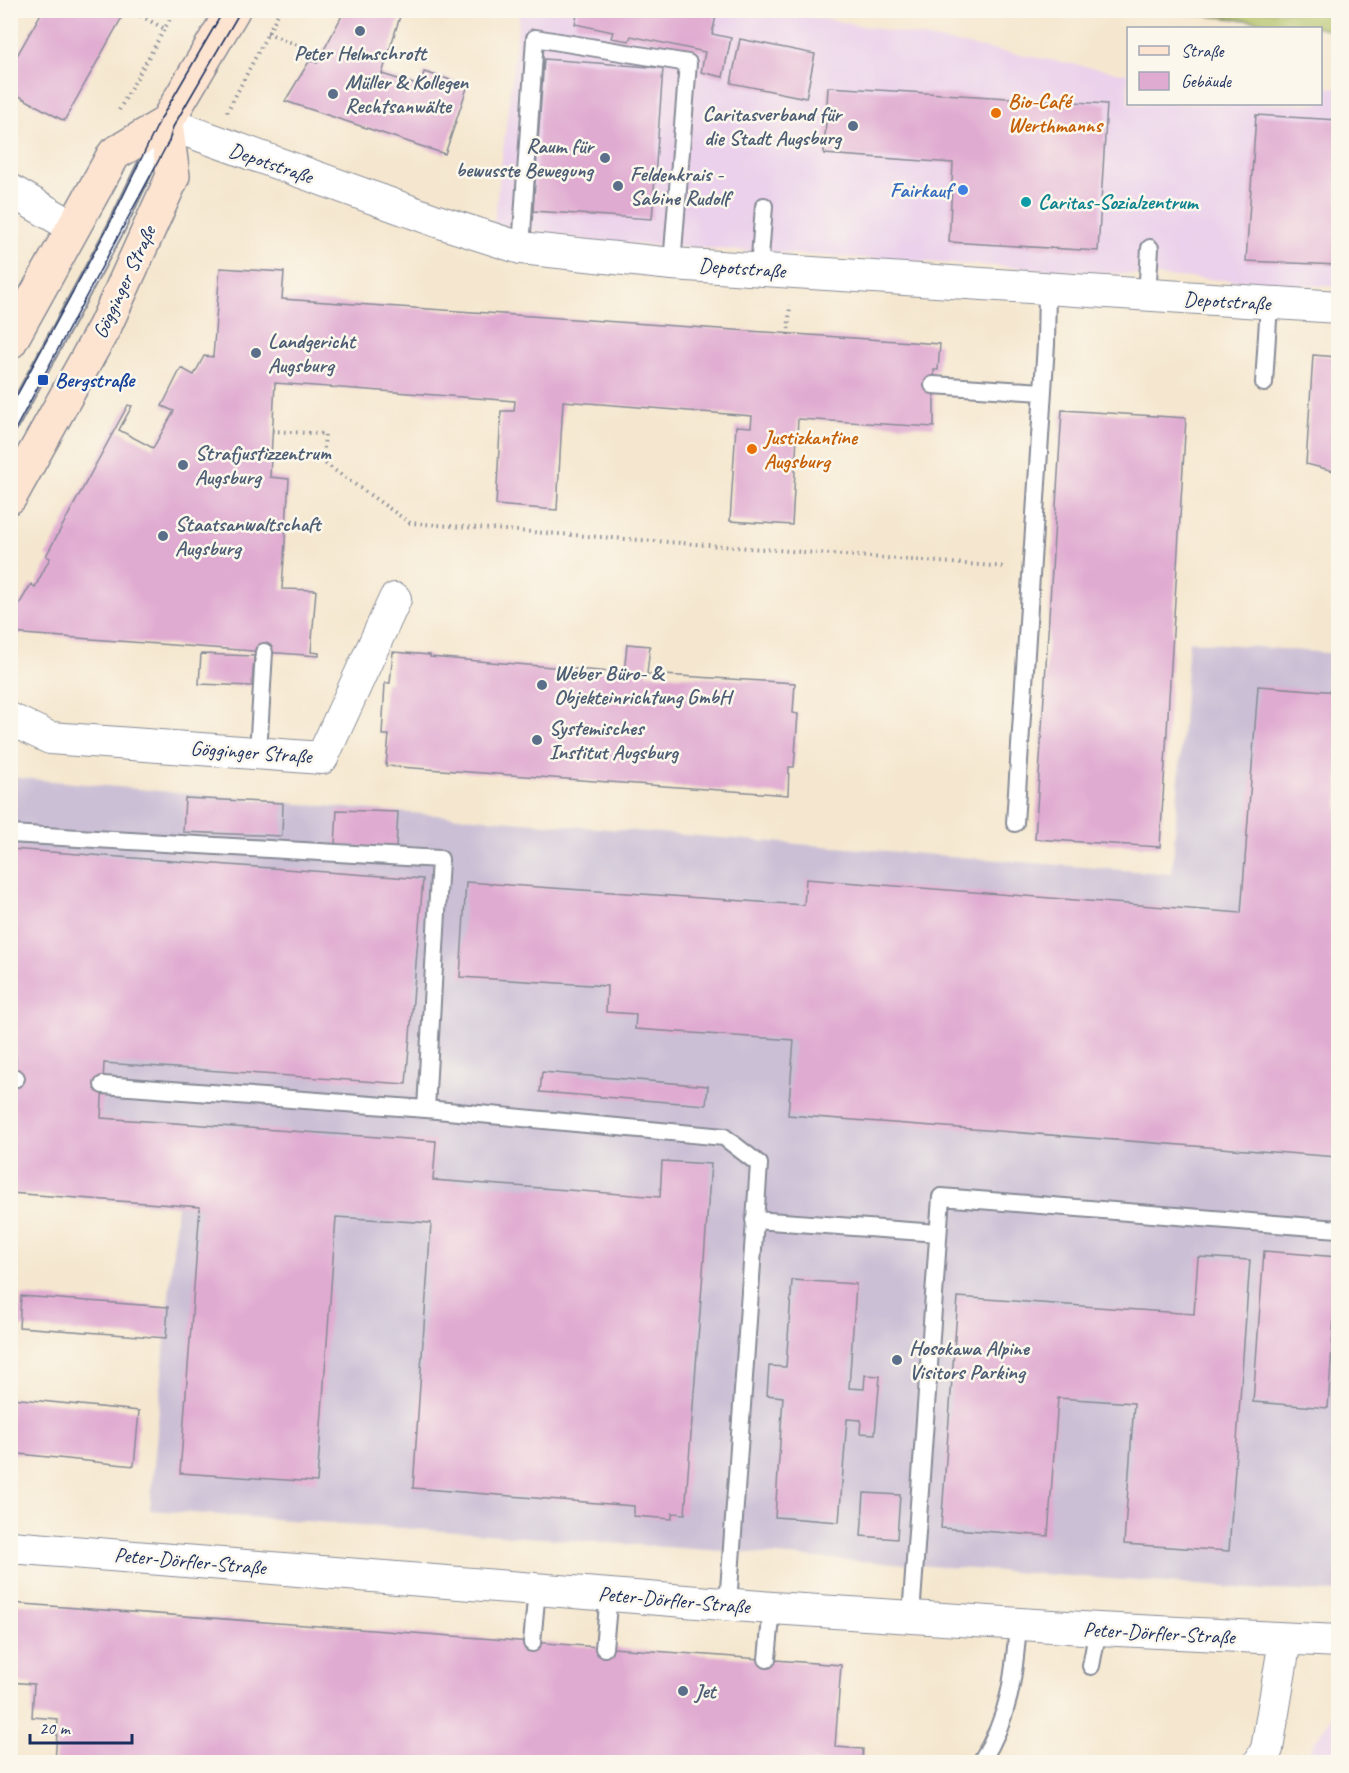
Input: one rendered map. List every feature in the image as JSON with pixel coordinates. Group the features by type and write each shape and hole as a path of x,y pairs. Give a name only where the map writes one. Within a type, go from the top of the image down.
{"main road":[{"path":"10,342 114,154 166,123 233,10"},
{"name":"Gögginger Straße","path":"10,497 105,326 173,176 166,123"}],"street":[{"name":"Depotstraße","path":"166,123 456,228 521,248 672,264 1338,307"},
{"path":"10,190 73,226"},
{"name":"Gögginger Straße","path":"10,719 50,738 322,758 395,599"},
{"name":"Peter-Dörfler-Straße","path":"10,1547 772,1608 1285,1640 1338,1641"},
{"path":"1264,1756 1285,1640"}],"lane":[{"path":"521,248 535,38 688,63 672,264"},
{"path":"10,424 117,226 166,123"},
{"path":"759,270 764,206"},
{"path":"1147,296 1150,248"},
{"path":"1015,823 1047,290"},
{"path":"1264,383 1269,304"},
{"path":"933,385 1042,392"},
{"path":"258,753 264,652"},
{"path":"10,834 440,859 426,1109"},
{"path":"103,1085 426,1109 724,1137 759,1164 728,1604"},
{"path":"911,1616 941,1197 1338,1230"},
{"path":"754,1220 938,1233"},
{"path":"532,1643 537,1589"},
{"path":"604,1648 609,1595"},
{"path":"767,1659 772,1608"},
{"path":"981,1762 1001,1722 1014,1682 1018,1624"},
{"path":"1091,1666 1098,1629"}],"path":[{"path":"130,10 165,29"},
{"path":"267,33 322,55"},
{"path":"788,335 790,307"},
{"path":"272,431 325,434 323,462 410,523 1031,569"},
{"path":"1264,1756 1338,1759"}],"shaded area":[{"path":"520,11 780,11 1127,74 1127,105 1322,105 1322,87 1338,88 1338,287 599,242 494,223"},
{"path":"1189,641 1338,654 1338,1592 1265,1590 150,1510 177,1206 11,1193 10,777 311,805 1172,874"},
{"path":"1338,1708 1338,1762 1303,1762 1316,1740"}],"green space":[{"path":"1162,11 1338,11 1338,33 1322,27"}],"building":[{"path":"43,10 126,10 64,121 10,91 10,68"},
{"path":"345,10 402,10 382,74 420,86 424,72 468,85 445,154 285,101 310,60 317,63"},
{"path":"578,10 688,10 716,16 712,34 731,38 723,77 701,72 705,52 631,36 629,41 611,38 613,32 575,24"},
{"path":"740,39 815,54 806,98 731,83"},
{"path":"544,59 663,68 652,219 533,211"},
{"name":"Caritas-Sozialzentrum","path":"828,87 1107,104 1098,251 949,242 953,163 824,154"},
{"path":"1256,115 1338,120 1338,265 1246,261"},
{"name":"Strafjustizzentrum Augsburg","path":"220,268 284,272 282,299 940,344 938,370 934,370 934,427 798,419 792,525 730,521 736,426 751,427 752,416 563,401 557,510 496,505 501,411 514,411 515,401 275,383 270,477 289,479 282,589 316,590 311,652 319,653 319,656 10,633 10,620 31,584 35,587 50,558 46,556 128,405 132,406 119,430 153,448 174,411 162,406 181,368 194,375 204,356 213,357"},
{"path":"1313,355 1338,357 1338,472 1306,464"},
{"path":"1062,410 1186,418 1160,847 1035,839"},
{"path":"627,644 650,646 647,674 795,683 793,713 798,714 794,767 789,767 788,795 386,766 389,735 382,735 385,683 390,683 393,652 624,673"},
{"path":"201,654 254,656 252,686 199,684"},
{"path":"1258,686 1338,692 1338,1157 788,1115 794,1040 635,1029 636,1014 606,1012 607,986 460,977 466,882 804,905 806,879 1241,913"},
{"path":"185,798 283,803 282,836 183,832"},
{"path":"337,810 398,812 396,848 335,845"},
{"path":"10,849 423,879 406,1084 104,1063 101,1118 436,1141 433,1180 660,1197 662,1161 711,1164 685,1514 672,1513 672,1519 634,1516 634,1506 413,1488 431,1223 336,1217 317,1482 180,1473 200,1207 10,1193 10,1098 14,1098 16,1057 10,1057"},
{"path":"542,1072 708,1086 706,1105 540,1092"},
{"path":"1264,1251 1338,1257 1328,1408 1253,1402"},
{"path":"1198,1257 1250,1260 1229,1551 1124,1544 1134,1403 1058,1398 1048,1536 941,1528 958,1297 1194,1314"},
{"path":"792,1280 856,1284 849,1388 864,1389 865,1375 880,1376 875,1434 860,1433 861,1420 847,1419 839,1522 775,1517 783,1397 767,1395 769,1366 786,1367"},
{"path":"21,1296 168,1307 166,1338 19,1327"},
{"path":"11,1398 139,1411 134,1466 10,1453"},
{"path":"864,1493 900,1495 897,1539 861,1536"},
{"path":"10,1603 841,1665 835,1747 863,1749 862,1762 55,1762 58,1719 32,1717 34,1684 10,1682"}],"tram line":[{"path":"10,408 110,223 160,120 224,10"},
{"path":"10,439 169,141 173,127 241,10"}],"place":[{"name":"Peter Helmschrott","path":"360,31"},
{"name":"Müller & Kollegen Rechtsanwälte","path":"333,94"},
{"name":"Bio-Café Werthmanns","path":"996,113"},
{"name":"Caritasverband für die Stadt Augsburg","path":"853,126"},
{"name":"Raum für bewusste Bewegung","path":"605,158"},
{"name":"Feldenkrais - Sabine Rudolf","path":"618,186"},
{"name":"Fairkauf","path":"963,190"},
{"name":"Caritas-Sozialzentrum","path":"1026,202"},
{"name":"Landgericht Augsburg","path":"256,353"},
{"name":"Bergstraße","path":"43,380"},
{"name":"Justizkantine Augsburg","path":"752,449"},
{"name":"Strafjustizzentrum Augsburg","path":"183,465"},
{"name":"Staatsanwaltschaft Augsburg","path":"163,536"},
{"name":"Weber Büro- & Objekteinrichtung GmbH","path":"542,685"},
{"name":"Systemisches Institut Augsburg","path":"537,740"},
{"name":"Hosokawa Alpine Visitors Parking","path":"897,1360"},
{"name":"Jet","path":"683,1691"}]}
